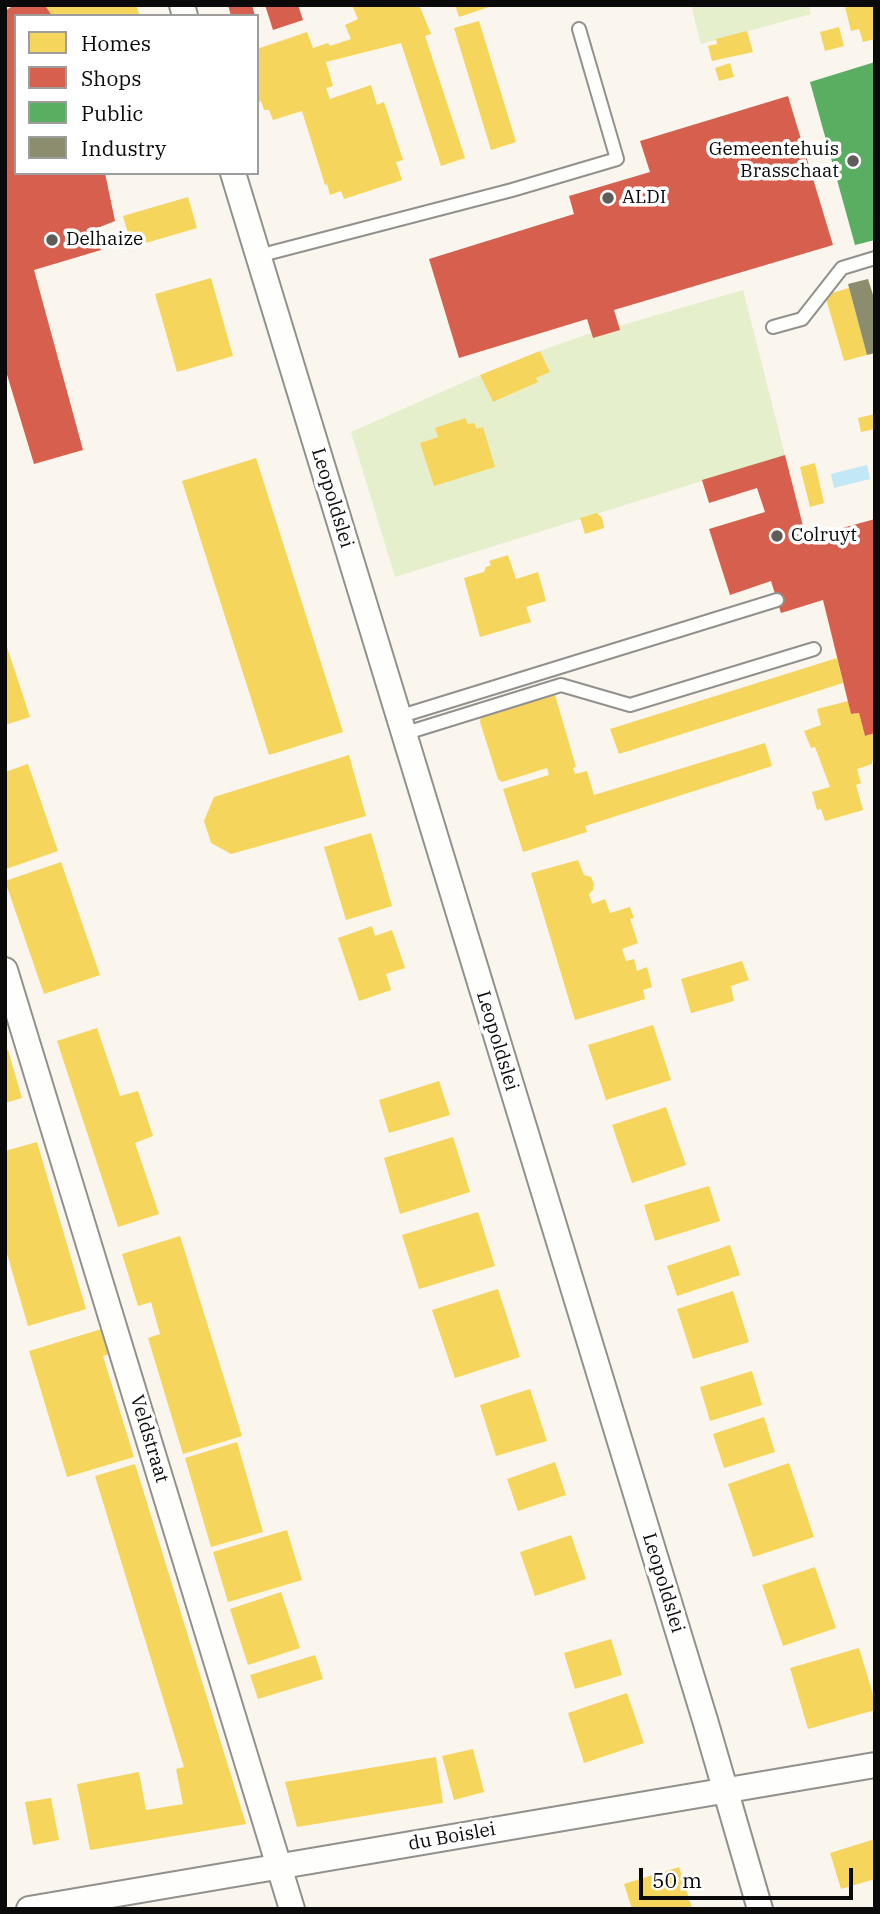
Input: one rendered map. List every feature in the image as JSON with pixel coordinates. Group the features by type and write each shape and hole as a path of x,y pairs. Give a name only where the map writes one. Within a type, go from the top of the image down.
{"street":[{"name":"Leopoldslei","path":"234,175 760,1909"},
{"name":"Veldstraat","path":"5,970 292,1909"},
{"name":"du Boislei","path":"29,1909 875,1766"}],"lane":[{"path":"258,256 512,190 617,159 579,29"},
{"path":"773,327 802,319 842,268 875,258"},
{"path":"400,726 777,600"},
{"path":"400,726 561,685 630,705 814,649"}],"green space":[{"path":"691,5 809,5 811,14 701,44"},
{"path":"743,290 785,455 395,577 351,432 480,375 493,402 537,382 536,378 550,372 540,351 591,333 593,338 620,330 619,326"}],"water":[{"path":"867,465 870,479 834,488 831,474"}],"building: Homes":[{"path":"45,5 136,5 139,14 51,14"},
{"path":"352,5 419,5 431,34 425,36 465,158 441,166 401,43 326,62 333,86 326,88 330,99 371,85 377,105 384,102 403,160 396,162 402,180 344,199 341,191 330,195 327,184 325,185 302,111 273,120 269,110 264,110 261,101 259,102 259,48 307,32 313,48 328,43 330,46 351,39 345,25 358,19"},
{"path":"455,5 492,5 492,6 459,17"},
{"path":"875,5 875,39 863,42 859,29 851,31 845,7"},
{"path":"479,21 516,142 491,150 454,28"},
{"path":"839,27 844,46 825,51 820,32"},
{"path":"747,31 753,52 712,61 708,46 717,44 716,39"},
{"path":"730,63 734,77 719,81 715,68"},
{"path":"188,197 197,228 132,247 123,216"},
{"path":"211,278 233,356 177,372 155,294"},
{"path":"849,288 867,355 844,361 825,295"},
{"path":"540,351 550,372 536,378 538,382 493,402 480,375"},
{"path":"875,414 875,429 861,432 858,418"},
{"path":"465,418 468,424 474,423 477,429 483,427 495,467 434,486 420,443 438,437 435,428"},
{"path":"256,458 343,732 269,755 182,481"},
{"path":"815,463 824,503 810,507 800,467"},
{"path":"597,513 602,518 604,528 585,534 580,518"},
{"path":"508,555 516,579 538,572 546,601 526,607 531,622 480,637 464,578 484,572 486,567 491,565 489,561"},
{"path":"5,641 30,717 5,725"},
{"path":"837,658 843,683 619,754 610,729"},
{"path":"555,695 576,767 573,768 575,774 587,771 594,795 765,743 772,766 585,826 587,832 523,852 503,789 549,775 547,768 502,782 498,779 480,722 481,717"},
{"path":"848,701 851,714 859,713 865,736 875,733 875,760 872,764 857,769 861,783 856,785 863,810 825,821 821,809 817,810 812,792 830,787 815,747 811,748 804,731 821,725 817,709"},
{"path":"349,755 366,816 231,854 211,843 204,821 214,797"},
{"path":"28,764 58,851 6,869 5,772"},
{"path":"371,833 392,906 346,920 324,847"},
{"path":"578,860 584,875 591,877 594,884 589,894 592,904 605,899 610,913 630,907 634,918 630,919 638,943 622,949 626,961 634,959 637,971 647,967 652,987 643,990 645,999 575,1020 531,873"},
{"path":"61,862 100,975 44,994 5,881"},
{"path":"372,926 375,936 392,930 405,968 386,974 391,990 359,1001 338,938"},
{"path":"742,961 749,980 731,986 734,1001 691,1013 681,979"},
{"path":"653,1025 671,1080 606,1100 588,1045"},
{"path":"97,1028 120,1096 138,1091 153,1136 135,1143 159,1214 118,1227 57,1041"},
{"path":"8,1050 22,1098 5,1103 5,1051"},
{"path":"439,1081 450,1115 389,1133 379,1100"},
{"path":"666,1107 686,1165 632,1183 612,1125"},
{"path":"453,1137 470,1192 400,1214 384,1158"},
{"path":"37,1142 86,1309 28,1326 5,1247 5,1151"},
{"path":"709,1186 720,1221 655,1241 644,1205"},
{"path":"478,1212 495,1266 419,1289 402,1235"},
{"path":"180,1236 242,1436 183,1454 148,1338 160,1334 151,1302 138,1306 122,1254"},
{"path":"730,1245 740,1275 677,1296 667,1266"},
{"path":"498,1289 520,1357 455,1378 432,1310"},
{"path":"733,1291 749,1342 693,1359 677,1309"},
{"path":"105,1328 112,1353 103,1356 134,1457 67,1477 29,1351"},
{"path":"752,1371 762,1405 710,1421 700,1387"},
{"path":"530,1389 547,1441 496,1456 480,1405"},
{"path":"764,1417 775,1452 724,1468 713,1434"},
{"path":"237,1442 263,1532 211,1547 185,1458"},
{"path":"555,1462 566,1495 518,1511 507,1479"},
{"path":"789,1463 814,1537 753,1557 728,1484"},
{"path":"135,1464 246,1824 90,1850 77,1784 139,1772 146,1810 183,1804 176,1769 184,1767 95,1476"},
{"path":"287,1530 302,1580 228,1602 213,1552"},
{"path":"571,1535 586,1579 535,1596 520,1552"},
{"path":"815,1567 836,1628 783,1646 762,1585"},
{"path":"281,1592 300,1648 248,1665 230,1609"},
{"path":"611,1639 622,1675 575,1689 564,1653"},
{"path":"859,1648 875,1701 875,1710 808,1729 790,1668"},
{"path":"315,1655 323,1679 258,1699 250,1675"},
{"path":"627,1693 644,1743 584,1763 568,1713"},
{"path":"473,1749 484,1792 454,1800 442,1756"},
{"path":"436,1757 443,1803 297,1827 285,1782"},
{"path":"51,1798 59,1840 33,1845 25,1802"},
{"path":"875,1839 875,1879 841,1889 830,1853"},
{"path":"679,1867 692,1908 632,1909 624,1884"}],"building: Shops":[{"name":"Delhaize","path":"14,5 45,5 51,14 14,14 14,175 105,175 115,221 95,229 101,250 34,270 83,450 34,464 5,368 5,11"},
{"path":"228,5 252,5 254,14 230,14"},
{"path":"265,5 298,5 303,20 273,30"},
{"path":"788,96 833,245 614,310 620,330 593,338 587,319 459,358 429,259 574,214 569,196 650,172 640,141"},
{"path":"785,455 806,538 875,519 875,733 865,736 859,713 851,714 823,600 781,613 771,581 730,595 709,529 765,512 757,488 709,503 702,480"}],"building: Public":[{"name":"Gemeentehuis Brasschaat","path":"875,62 875,240 855,245 810,82"}],"building: Industry":[{"path":"868,279 875,301 875,353 867,355 848,284"}],"place":[{"name":"Gemeentehuis Brasschaat","path":"853,161"},
{"name":"ALDI","path":"608,198"},
{"name":"Delhaize","path":"52,240"},
{"name":"Colruyt","path":"777,536"}]}
